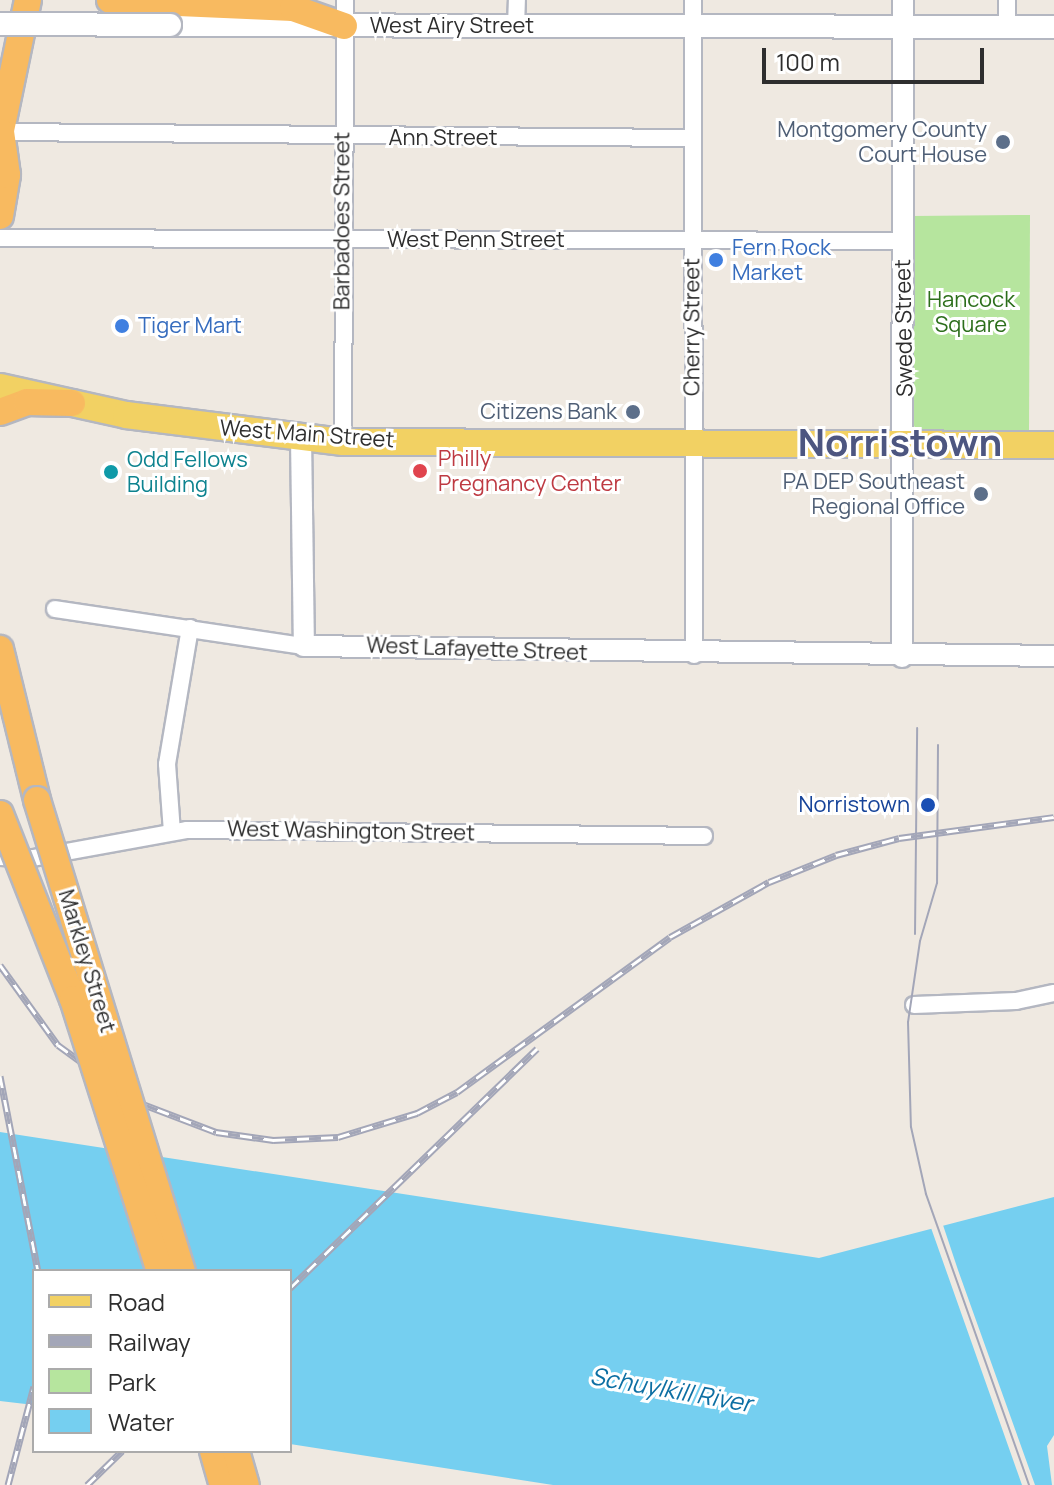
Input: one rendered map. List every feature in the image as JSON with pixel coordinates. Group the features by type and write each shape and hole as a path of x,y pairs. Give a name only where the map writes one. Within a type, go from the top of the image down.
{"highway":[{"path":"0,216 7,175 1,134 28,0"},
{"path":"110,0 345,13"},
{"path":"0,412 27,402 72,403"},
{"name":"Markley Street","path":"0,649 37,800 181,1269"},
{"name":"Markley Street","path":"0,814 73,999 159,1269"},
{"path":"214,1453 223,1485"},
{"path":"237,1453 246,1485"}],"main road":[{"name":"West Airy Street","path":"0,24 170,25 345,13 516,26 1054,27"},
{"name":"West Main Street","path":"0,387 169,422 343,442 692,440 1054,445"}],"street":[{"path":"516,26 517,0"},
{"name":"Cherry Street","path":"693,0 694,655"},
{"name":"Swede Street","path":"902,657 905,444 903,0"},
{"path":"1007,0 1007,27"},
{"name":"Barbadoes Street","path":"343,442 341,239 345,13"},
{"name":"Ann Street","path":"1,134 692,138"},
{"name":"West Penn Street","path":"0,238 903,241"},
{"path":"301,437 304,646"},
{"name":"West Lafayette Street","path":"55,609 304,646 694,655 1054,656"},
{"path":"172,832 167,764 190,628"},
{"name":"West Washington Street","path":"0,857 33,858 172,832 704,836"},
{"path":"914,1005 1016,1001 1054,993"}],"green space":[{"name":"Hancock Square","path":"1030,215 1029,432 918,433 911,420 913,216"}],"water":[{"name":"Schuylkill River","path":"0,1132 819,1258 1054,1197 1054,1435 1047,1446 1052,1485 553,1485 292,1444 292,1269 32,1269 32,1405 0,1401"}],"pier":[{"path":"942,1222 1035,1485 1022,1485 930,1225"}],"tram line":[{"path":"915,934 917,728"},
{"path":"938,745 937,883 920,941 908,1022 911,1127 926,1194 1029,1485"}],"railway":[{"path":"0,965 58,1045 135,1101 216,1132 273,1140 338,1137 417,1113 457,1092 670,937 769,882 836,855 899,838 1054,817"},
{"path":"292,1286 537,1049"},
{"path":"0,1076 38,1269"},
{"path":"8,1485 32,1394"},
{"path":"87,1485 120,1453"}],"place":[{"name":"Montgomery County Court House","path":"1003,142"},
{"name":"Fern Rock Market","path":"716,260"},
{"name":"Tiger Mart","path":"122,326"},
{"name":"Citizens Bank","path":"633,412"},
{"name":"Philly Pregnancy Center","path":"420,471"},
{"name":"Odd Fellows Building","path":"111,472"},
{"name":"PA DEP Southeast Regional Office","path":"981,494"},
{"name":"Norristown","path":"928,805"}],"district":[{"name":"Norristown","path":"900,442"}]}
